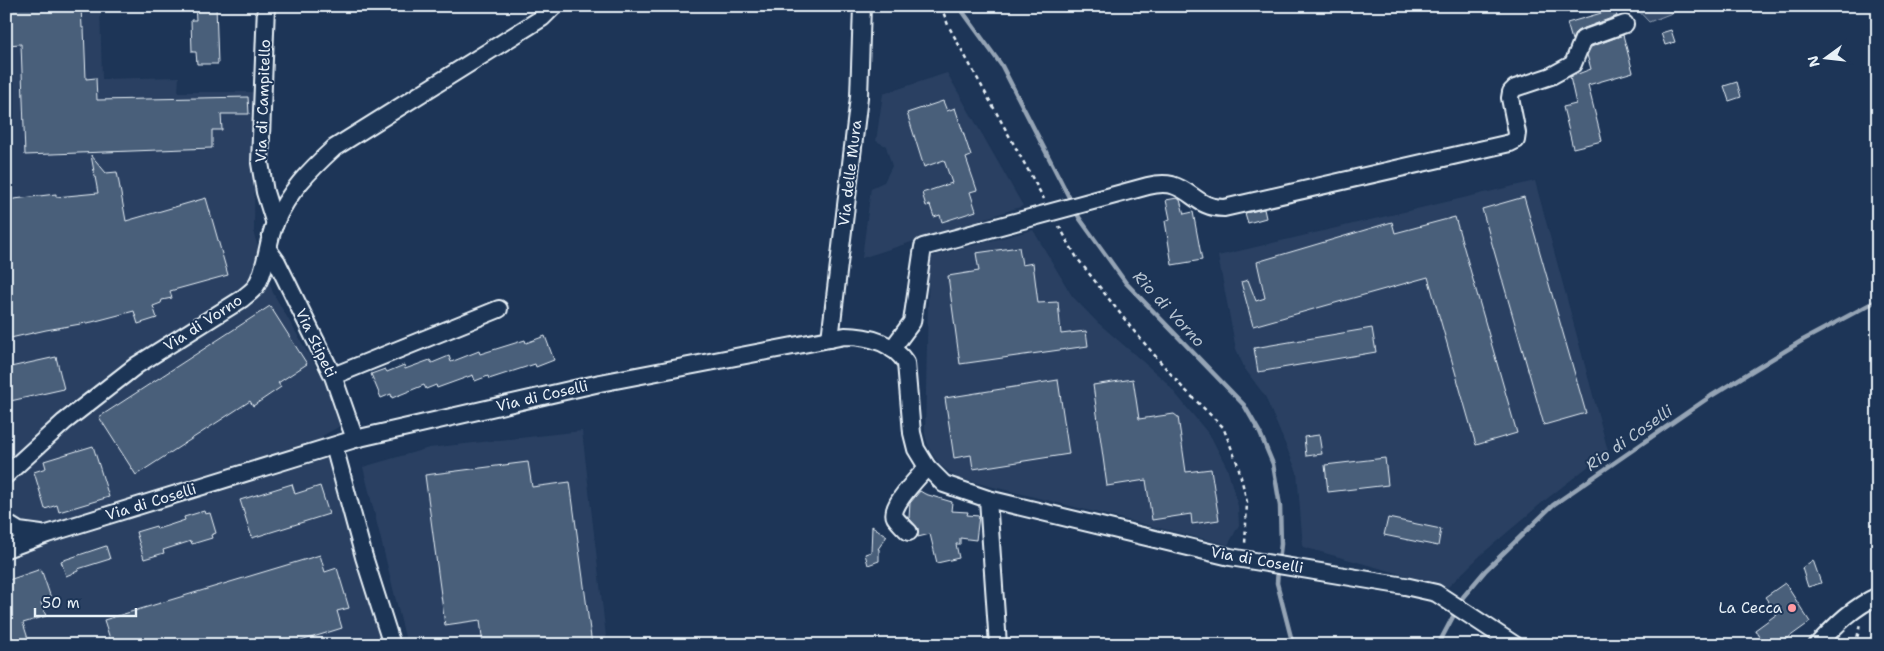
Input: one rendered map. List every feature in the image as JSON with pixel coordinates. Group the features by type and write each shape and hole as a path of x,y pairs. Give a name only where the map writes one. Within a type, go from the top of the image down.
{"street":[{"name":"Via di Campitello","path":"266,6 260,163 265,192 274,224"},
{"name":"Via di Vorno","path":"6,475 64,422 137,365 242,299 256,286 269,251 274,224 292,192 309,170 334,148 542,18 554,6"},
{"name":"Via delle Mura","path":"830,338 859,97 862,6"},
{"path":"892,349 912,322 923,247 1164,183 1173,185 1202,204 1213,208 1224,208 1510,143 1516,140 1517,133 1510,98 1511,92 1515,88 1551,76 1573,64 1583,39 1625,24"},
{"name":"Via Stipeti","path":"269,251 277,262 333,376 356,439"},
{"path":"333,376 499,309"},
{"name":"Via di Coselli","path":"6,549 47,534 356,439 600,383 830,338 864,336 886,344 900,354 906,363 912,433 916,449 927,467 944,484 988,499 1244,560 1405,586 1436,593 1515,645"},
{"path":"334,446 364,557 392,645"},
{"path":"909,532 895,518 894,512 896,506 911,485 927,467"},
{"path":"988,499 998,645"},
{"path":"6,523 19,532 47,534"},
{"path":"1817,645 1842,619 1864,602 1878,596"}],"path":[{"path":"942,6 948,25 1036,182 1057,210 1077,258 1133,330 1182,387 1222,427 1238,465 1247,502 1244,560"}],"shaded area":[{"path":"6,6 100,6 102,79 179,77 178,92 255,92 254,235 273,293 333,396 342,425 322,436 385,645 6,645"},
{"path":"1634,6 1690,6 1649,22"},
{"path":"947,73 1023,206 862,258 871,188 884,182 892,166 886,146 876,141 883,94"},
{"path":"1535,181 1608,451 1544,501 1483,553 1448,587 1303,547 1297,472 1265,396 1245,369 1236,349 1218,256"},
{"path":"1033,230 1072,296 1097,322 1165,381 1211,437 1227,468 1238,506 1239,525 1228,545 957,478 940,465 929,449 925,434 929,257"},
{"path":"582,431 607,645 407,645 363,467 429,448"}],"building":[{"path":"6,6 81,6 86,79 96,78 97,100 248,97 249,114 221,114 222,130 212,130 212,148 25,155 21,44 6,45"},
{"path":"195,6 216,6 218,64 197,64 196,52 192,52 191,20 196,20"},
{"path":"1615,9 1617,16 1579,30 1572,40 1567,23"},
{"path":"1671,30 1675,42 1665,45 1661,33"},
{"path":"1623,35 1633,72 1588,85 1602,141 1573,148 1563,107 1576,104 1570,77 1591,69 1587,55 1591,47"},
{"path":"1737,82 1741,97 1729,101 1724,86"},
{"path":"943,101 947,111 955,108 971,156 966,158 977,190 970,192 976,211 942,222 940,215 934,217 930,205 926,206 922,193 952,183 944,160 924,167 907,113"},
{"path":"91,155 106,173 117,172 126,221 206,198 228,275 170,291 172,298 162,300 161,303 153,306 157,318 138,324 134,311 92,322 6,339 6,200 56,194 56,197 98,193"},
{"path":"1524,197 1586,413 1544,425 1482,209"},
{"path":"1177,198 1180,200 1184,214 1193,212 1202,260 1172,265 1165,221 1170,219 1166,200"},
{"path":"1264,209 1266,218 1248,223 1245,213"},
{"path":"1455,217 1517,433 1476,445 1428,277 1253,326 1241,282 1248,280 1256,301 1265,298 1257,262 1392,222 1395,233"},
{"path":"1019,247 1022,265 1033,263 1038,303 1058,302 1061,334 1086,331 1088,346 960,364 948,276 979,271 976,253"},
{"path":"270,306 307,364 278,383 281,387 253,406 250,401 136,475 99,417"},
{"path":"1372,328 1376,352 1258,372 1254,348"},
{"path":"545,336 554,360 536,367 535,364 489,379 488,376 475,381 473,375 437,388 436,385 426,389 424,385 392,398 391,394 381,398 371,374 385,369 387,372 404,365 405,369 430,360 432,363 449,356 451,362 479,351 480,354 525,340 526,343"},
{"path":"56,357 64,389 6,402 6,368"},
{"path":"1133,379 1139,419 1174,414 1178,417 1186,472 1211,469 1219,520 1192,524 1191,514 1152,520 1146,480 1107,486 1093,385"},
{"path":"1058,380 1069,454 973,469 971,455 954,458 945,398"},
{"path":"1319,435 1322,454 1306,456 1304,437"},
{"path":"93,446 109,497 59,512 57,505 45,509 34,472 46,468 44,461"},
{"path":"1385,458 1388,485 1328,492 1325,465"},
{"path":"528,462 532,487 570,482 592,645 483,645 480,620 445,625 425,475"},
{"path":"292,484 295,494 320,486 329,514 252,538 240,500"},
{"path":"920,491 952,502 951,511 968,512 967,515 979,516 976,540 960,538 960,544 956,544 959,558 937,563 930,534 918,537 918,528 909,518 910,503"},
{"path":"204,511 205,514 210,513 216,533 211,535 212,538 192,544 191,541 163,550 164,553 144,559 136,532 156,526 157,529 170,525 185,520 184,517"},
{"path":"1388,518 1441,529 1438,546 1384,535"},
{"path":"872,526 887,536 878,549 879,561 868,565 865,554 871,552"},
{"path":"106,546 110,559 78,569 78,571 66,576 61,561"},
{"path":"320,555 325,572 337,568 349,608 337,611 342,628 288,645 112,645 104,620"},
{"path":"1813,560 1821,583 1808,587 1802,568"},
{"path":"41,569 51,598 41,603 46,616 23,623 30,645 12,645 6,631 6,581"},
{"path":"1785,583 1810,622 1785,640 1790,645 1766,645 1755,630 1777,614 1765,597"}],"waterway":[{"name":"Rio di Vorno","path":"962,6 963,12 1002,66 1072,203"},
{"name":"Rio di Vorno","path":"1075,210 1126,283 1244,405 1260,433 1273,464 1280,506 1281,544 1279,561"},
{"name":"Rio di Coselli","path":"1459,604 1485,571 1553,505 1711,396 1803,340 1878,300"},
{"name":"Rio di Vorno","path":"1278,569 1277,583 1293,645"},
{"name":"Rio di Coselli","path":"1438,645 1456,611"}],"place":[{"name":"La Cecca","path":"1792,608"}]}
